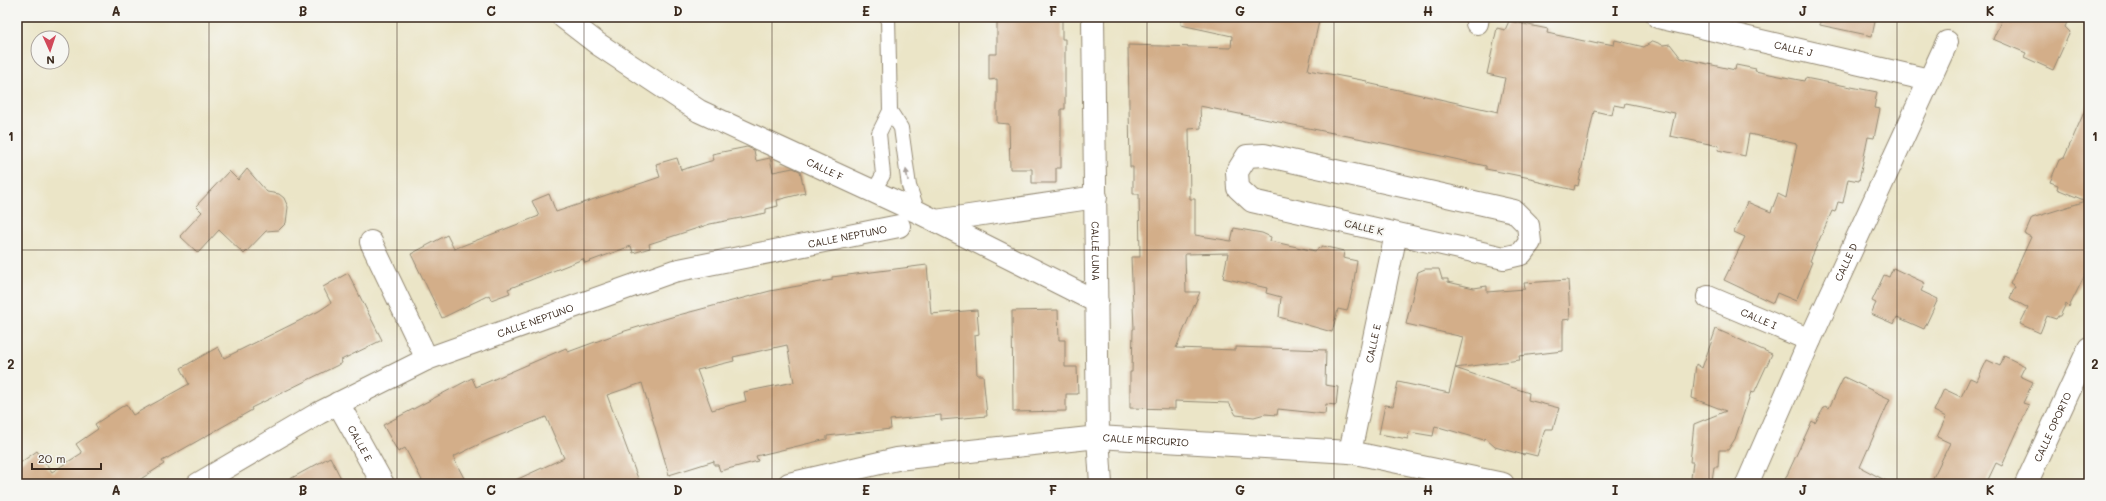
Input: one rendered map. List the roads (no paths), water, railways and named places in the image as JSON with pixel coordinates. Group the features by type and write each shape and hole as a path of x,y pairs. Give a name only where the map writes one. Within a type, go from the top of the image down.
{"street":[{"name":"CALLE F","path":"563,17 598,44 699,111 927,217 1097,302"},
{"name":"CALLE LUNA","path":"1093,17 1098,437 1101,484"},
{"name":"CALLE J","path":"1658,17 1929,80"},
{"name":"CALLE D","path":"1748,484 1810,340 1947,42"},
{"name":"CALLE K","path":"1264,155 1514,211 1528,225 1530,242 1521,254 1504,258 1396,234 1252,201 1238,188 1237,172 1247,156 1264,155"},
{"path":"927,217 1096,197"},
{"name":"CALLE NEPTUNO","path":"198,484 338,403 427,359 674,271 899,226"},
{"name":"CALLE E","path":"1350,452 1396,234"},
{"path":"371,242 427,359"},
{"name":"CALLE I","path":"1708,297 1810,340"},
{"name":"CALLE OPORTO","path":"2026,484 2089,348"},
{"name":"CALLE E","path":"338,403 383,484"},
{"name":"CALLE MERCURIO","path":"789,484 897,459 1098,437 1350,452 1503,484"}],"lane":[{"path":"873,192 883,176 879,133 890,111 888,17"},
{"path":"890,111 901,128 909,186 927,217"}]}
